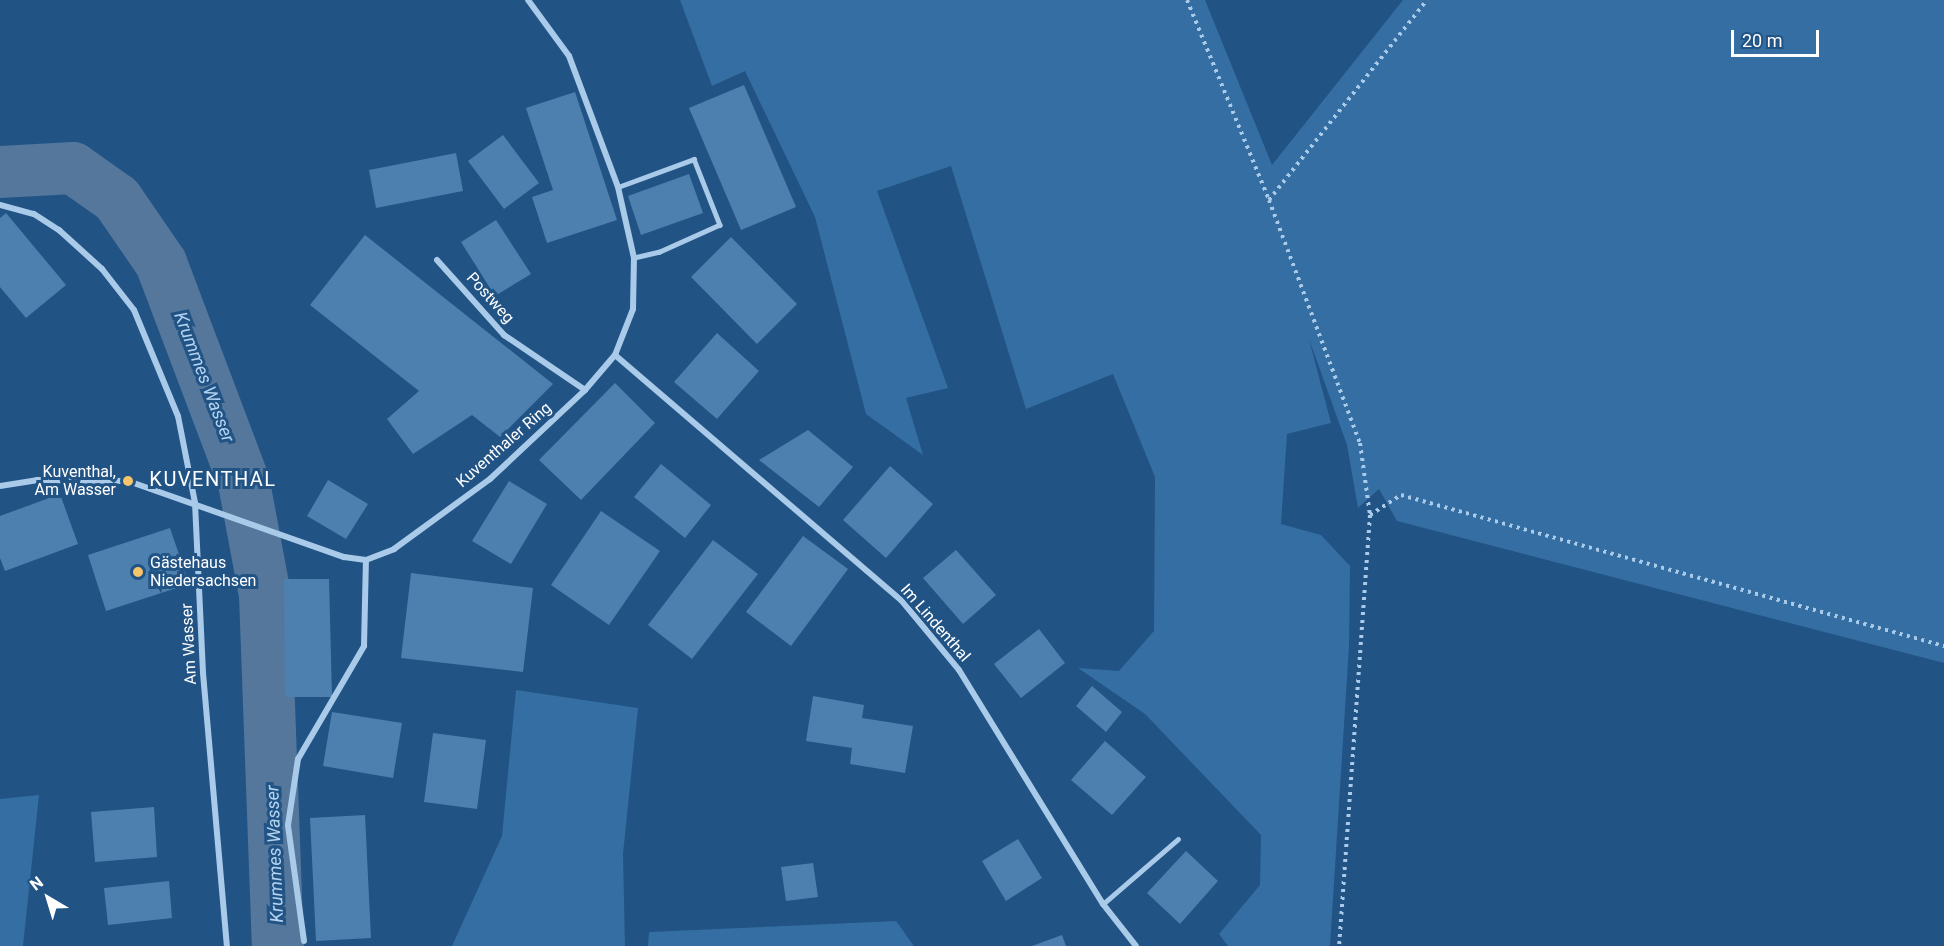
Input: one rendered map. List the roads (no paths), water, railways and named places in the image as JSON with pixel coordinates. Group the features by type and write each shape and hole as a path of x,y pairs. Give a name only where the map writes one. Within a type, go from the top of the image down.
{"street":[{"name":"Kuventhaler Ring","path":"366,560 394,549 490,479 585,390 615,355 633,309 634,258 618,187 569,56 528,0"},
{"name":"Am Wasser","path":"0,205 34,214 59,230 102,269 134,310 178,416 195,503 203,673 227,946"},
{"name":"Postweg","path":"437,260 504,335 585,390"},
{"name":"Im Lindenthal","path":"615,355 902,601 959,670 1103,904 1136,946"},
{"path":"0,486 37,480 128,481 195,503 236,521 344,557 366,560 364,646 298,759 288,825 304,941"}],"lane":[{"path":"618,187 694,159 720,225 660,252 634,258"},
{"path":"1103,904 1178,838"}],"waterway":[{"name":"Krummes Wasser","path":"0,172 73,168 117,199 161,263 244,483 265,595 278,946"}],"place":[{"name":"Kuventhal, Am Wasser","path":"128,481"},
{"name":"Gästehaus Niedersachsen","path":"138,572"}],"district":[{"name":"KUVENTHAL","path":"213,479"}]}
